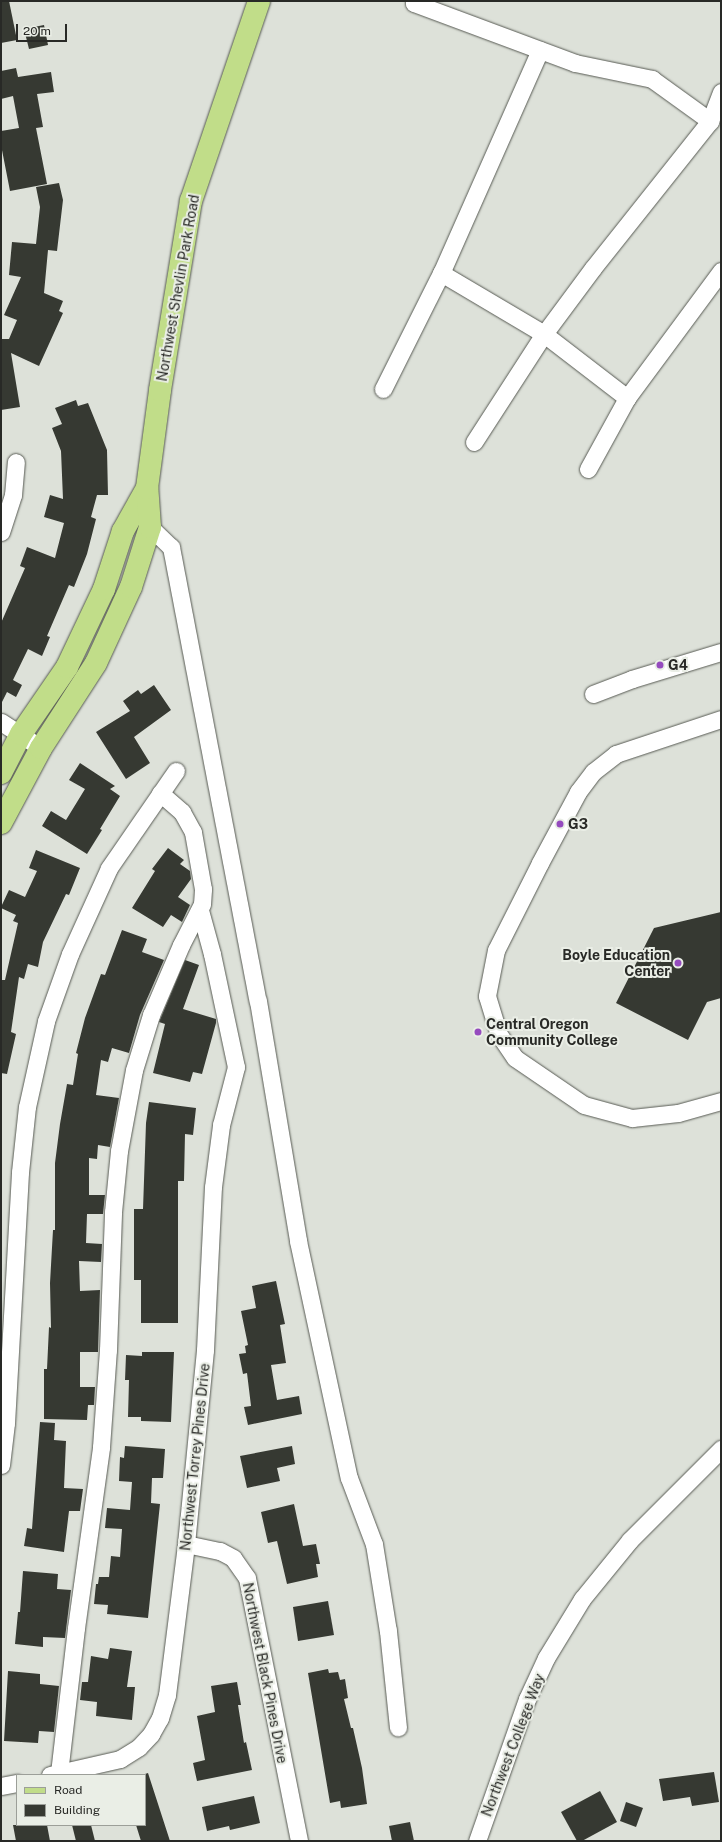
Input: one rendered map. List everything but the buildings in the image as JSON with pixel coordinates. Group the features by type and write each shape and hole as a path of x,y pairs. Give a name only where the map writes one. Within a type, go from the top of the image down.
{"main road":[{"name":"Northwest Shevlin Park Road","path":"1,823 41,748 96,663 131,587 150,527 147,488 160,390 191,201 259,1"},
{"name":"Northwest Shevlin Park Road","path":"1,774 21,734 67,667 104,589 123,531 147,488"}],"street":[{"path":"414,1 414,3 575,63 652,79 710,121"},
{"path":"383,389 441,273 540,50"},
{"path":"474,442 544,334 593,268 710,121 721,92"},
{"path":"588,468 627,398 721,271"},
{"path":"441,273 544,334 627,398"},
{"path":"1,532 13,494 16,462"},
{"path":"150,527 171,547 258,1001 298,1241 349,1478 374,1544 388,1631 398,1727"},
{"path":"593,694 632,679 721,652"},
{"path":"721,719 616,754 593,772 578,792 496,950 487,996 498,1033 515,1058 584,1105 632,1118 678,1113 721,1101"},
{"path":"1,722 41,748"},
{"path":"1,1465 20,1172 26,1107 46,1021 70,954 109,868 176,770"},
{"path":"54,1774 101,1447 108,1350 113,1212 119,1150 134,1070 151,1015 181,945 200,910 203,889 193,832 182,812 160,793"},
{"name":"Northwest Torrey Pines Drive","path":"54,1774 120,1759 139,1747 150,1734 160,1718 167,1695 186,1544 206,1350 213,1187 221,1125 236,1067 212,954 200,910"},
{"name":"Northwest College Way","path":"477,1841 527,1699 546,1658 582,1599 630,1540 721,1448"},
{"name":"Northwest Black Pines Drive","path":"186,1544 220,1551 233,1558 247,1578 299,1841"},
{"path":"1,1786 16,1783"}],"place":[{"name":"G4","path":"660,665"},
{"name":"G3","path":"560,824"},
{"name":"Boyle Education Center","path":"678,963"},
{"name":"Central Oregon Community College","path":"478,1032"}]}
